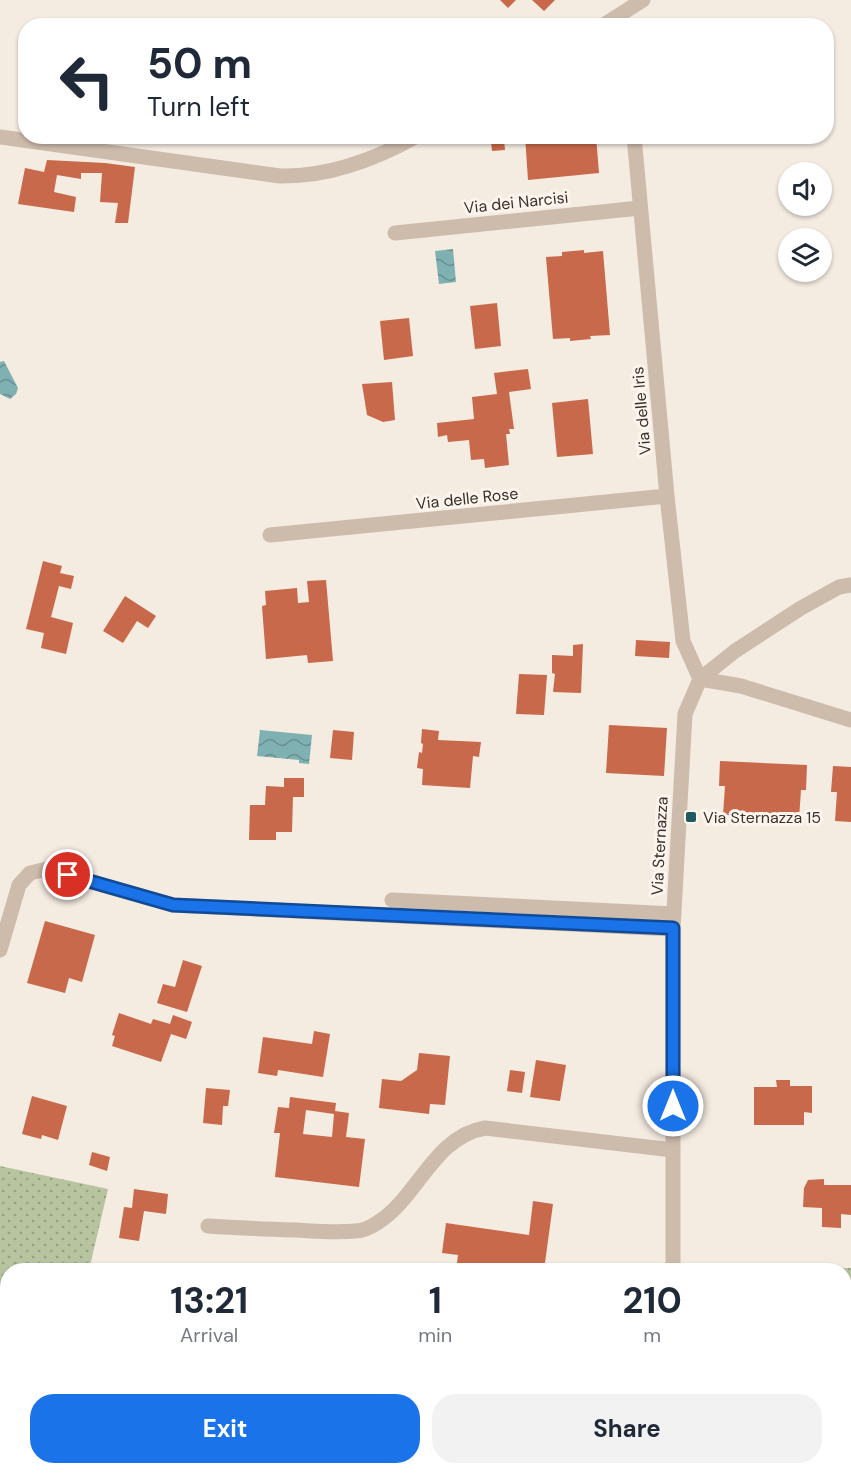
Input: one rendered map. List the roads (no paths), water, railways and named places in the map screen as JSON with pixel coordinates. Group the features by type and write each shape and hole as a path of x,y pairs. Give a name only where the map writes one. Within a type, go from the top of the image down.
{"street":[{"path":"625,18 643,0"},
{"path":"0,137 18,140"},
{"path":"50,144 280,176 304,176 349,166 399,144"},
{"name":"Via delle Iris","path":"635,144 684,641 700,679"},
{"name":"Via dei Narcisi","path":"395,233 640,208"},
{"name":"Via delle Rose","path":"270,535 668,496"},
{"name":"Via Sternazza","path":"673,1263 673,921 685,714 700,679 735,651 801,608 839,587 851,585"},
{"path":"700,679 741,686 851,720"},
{"path":"0,950 19,885 30,873 47,870 173,905 673,921"},
{"path":"392,900 673,921"},
{"path":"208,1226 358,1231 376,1224 391,1211 451,1144 474,1130 485,1128 673,1150"}],"water":[{"path":"453,249 456,282 439,284 435,251"},
{"path":"4,361 18,388 16,394 10,399 0,394 0,362"},
{"path":"260,730 312,735 309,764 299,763 299,760 257,756"}],"place":[{"name":"Via Sternazza 15","path":"691,817"}]}
